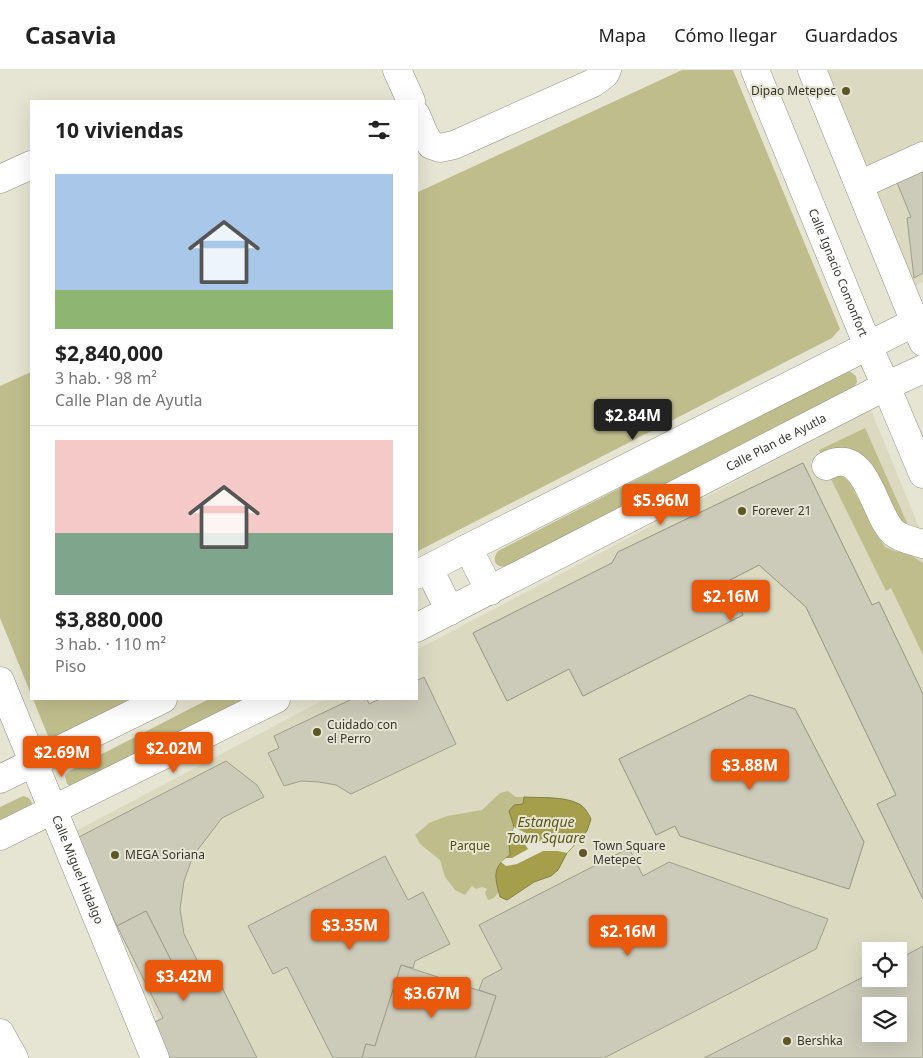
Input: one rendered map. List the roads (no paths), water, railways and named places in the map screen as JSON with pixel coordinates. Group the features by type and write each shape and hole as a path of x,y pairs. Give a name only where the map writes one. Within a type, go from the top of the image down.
{"street":[{"path":"397,70 410,100"},
{"path":"418,120 424,134 432,145 440,148 454,144 593,83 605,74 606,70"},
{"name":"Calle Ignacio Comonfort","path":"755,70 868,346 923,474"},
{"path":"450,611 422,572 868,346 920,327 812,70"},
{"path":"859,185 923,156"},
{"path":"0,179 30,165"},
{"name":"Calle Plan de Ayutla","path":"418,627 923,368"},
{"path":"826,466 838,462 852,465 865,479 893,532 906,540 923,544"},
{"path":"468,548 490,591"},
{"name":"Calle Miguel Hidalgo","path":"0,681 155,1058"},
{"path":"0,779 161,700"},
{"path":"0,836 274,700"},
{"path":"0,1033 14,1058"}],"water":[{"name":"Estanque Town Square","path":"524,797 573,801 583,807 591,819 587,831 567,853 558,870 551,876 534,882 507,900 500,897 496,873 500,864 510,855 509,843 514,827 509,811 514,805 523,804"}],"place":[{"name":"Dipao Metepec","path":"846,91"},
{"name":"Forever 21","path":"742,511"},
{"name":"Cuidado con el Perro","path":"317,732"},
{"name":"Town Square Metepec","path":"583,853"},
{"name":"MEGA Soriana","path":"115,855"},
{"name":"Bershka","path":"787,1041"}],"park label":[{"name":"Parque","path":"470,846"}]}
